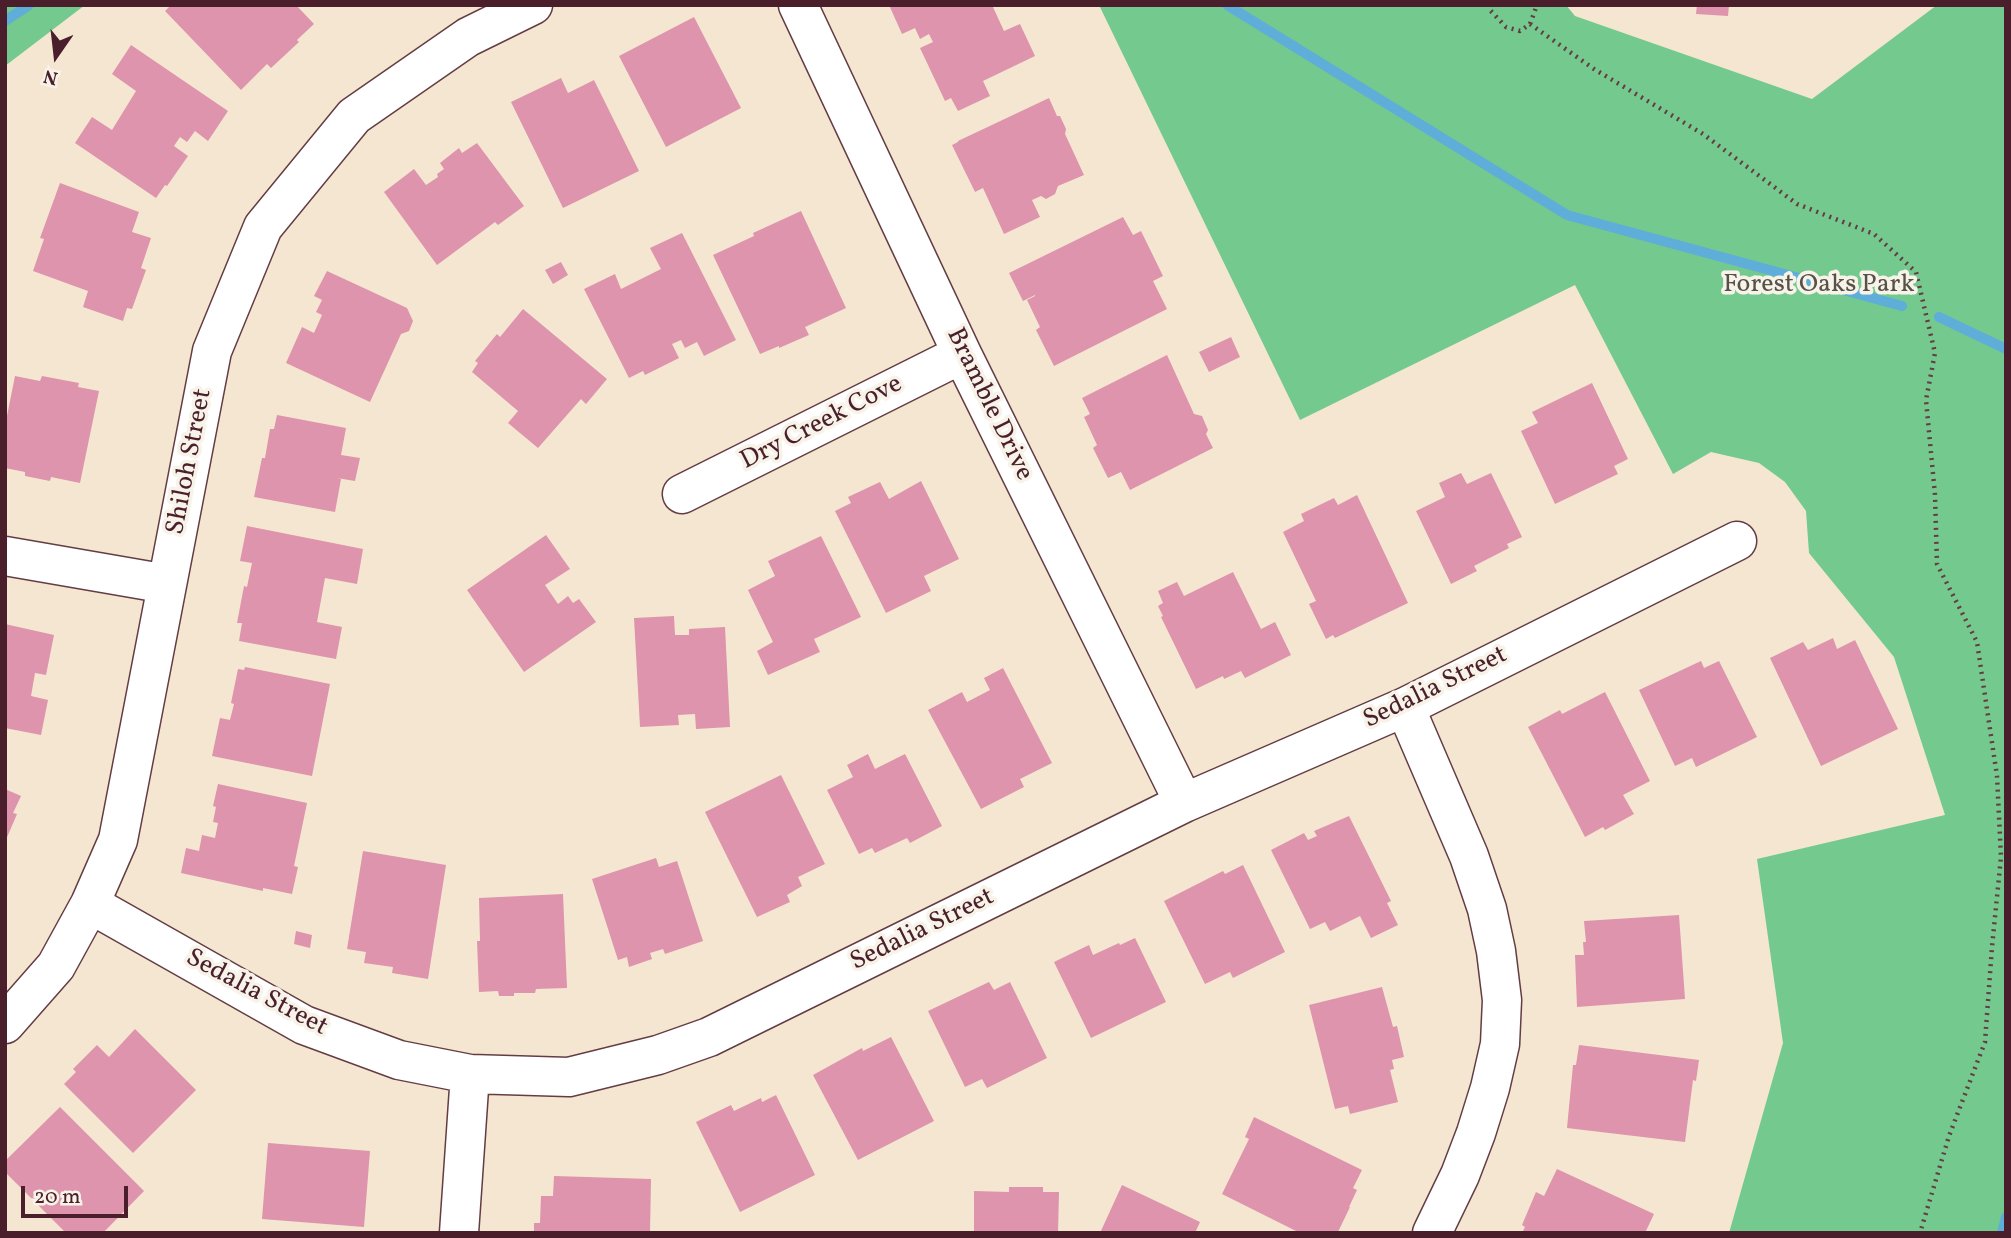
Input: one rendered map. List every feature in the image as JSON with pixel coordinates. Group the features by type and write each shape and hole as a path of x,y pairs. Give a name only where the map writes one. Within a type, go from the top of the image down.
{"street":[{"name":"Shiloh Street","path":"5,1024 56,966 90,904 118,841 212,351 263,227 354,116 468,37 533,5"},
{"name":"Bramble Drive","path":"799,5 962,354 1184,803"},
{"name":"Dry Creek Cove","path":"682,494 962,354"},
{"name":"Sedalia Street","path":"90,904 304,1025 399,1060 470,1074 569,1077 657,1055 709,1037 1184,803 1405,707 1737,541"},
{"path":"5,556 167,584"},
{"path":"1405,707 1469,856 1487,909 1502,1000 1500,1044 1490,1088 1460,1175 1432,1233"},
{"path":"459,1233 470,1074"}],"path":[{"path":"1488,5 1506,27 1520,31 1531,24 1537,5"},
{"path":"1531,24 1594,69 1703,134 1797,204 1874,234 1916,272 1935,353 1926,400 1935,495 1937,564 1977,642 1997,776 2001,857 1985,1042 1949,1136 1920,1233"}],"green space":[{"path":"5,5 85,5 5,66"},
{"name":"Forest Oaks Park","path":"1099,5 1566,5 1575,16 1812,99 1937,5 2006,5 2006,1233 1729,1233 1783,1043 1757,859 1945,815 1894,657 1809,553 1806,511 1785,482 1759,463 1711,452 1673,474 1575,285 1300,420"}],"building":[{"path":"171,5 296,5 314,24 271,68 267,64 241,90 165,11"},
{"path":"889,5 992,5 1004,31 1020,24 1035,56 983,81 990,96 958,111 951,98 945,101 920,48 933,42 929,34 920,39 915,28 902,34"},
{"path":"1697,5 1729,5 1728,16 1696,14"},
{"path":"694,17 741,108 666,147 619,56"},
{"path":"131,45 228,111 208,141 195,131 187,142 180,137 174,146 188,156 156,198 75,143 92,117 112,130 136,91 112,74"},
{"path":"561,78 568,93 594,80 639,171 563,208 511,102"},
{"path":"1049,98 1066,129 1065,134 1084,175 1058,186 1055,194 1046,199 1041,196 1032,200 1040,217 1004,234 983,188 975,192 952,145"},
{"path":"477,143 524,206 498,225 495,222 437,265 384,192 414,169 426,185 444,169 440,163 459,148 462,153"},
{"path":"60,183 139,212 132,232 151,238 141,268 146,270 132,309 127,308 123,321 83,307 88,291 33,271 44,239 40,238"},
{"path":"801,211 846,308 805,327 809,335 760,354 713,255"},
{"path":"1123,217 1133,235 1141,231 1163,276 1153,281 1167,309 1054,366 1036,330 1040,327 1027,300 1035,295 1023,301 1009,273"},
{"path":"682,233 736,340 704,356 697,342 685,348 681,340 672,344 679,358 645,375 643,371 629,378 584,289 615,274 621,289 661,269 650,248"},
{"path":"561,262 568,275 553,284 545,270"},
{"path":"327,271 407,308 413,321 409,331 401,334 370,402 286,363 302,327 314,333 322,315 316,312 322,300 314,296"},
{"path":"523,309 607,379 586,404 581,399 538,448 508,423 518,411 472,372 478,363 475,361 497,334 500,337"},
{"path":"1231,337 1240,357 1209,372 1199,352"},
{"path":"1167,355 1194,414 1202,416 1213,448 1130,490 1121,472 1108,478 1093,448 1097,445 1084,417 1090,414 1082,398"},
{"path":"15,376 40,381 42,376 79,383 78,387 99,391 80,483 51,477 50,481 25,476 25,472 5,468 5,416"},
{"path":"1592,383 1628,459 1614,466 1618,474 1555,504 1521,431 1538,423 1532,412"},
{"path":"277,415 346,428 341,455 360,458 355,481 337,478 341,479 335,512 254,497 270,429 274,429"},
{"path":"1461,473 1467,484 1491,473 1522,537 1507,544 1509,548 1474,566 1477,571 1451,584 1416,511 1445,497 1439,483"},
{"path":"921,481 959,559 924,576 931,591 886,613 835,511 851,503 848,497 880,482 889,499"},
{"path":"1357,495 1408,603 1335,638 1333,635 1326,639 1309,604 1316,601 1283,532 1304,521 1301,514 1334,498 1338,505"},
{"path":"247,526 363,549 357,584 325,578 317,622 342,627 336,659 239,641 242,623 237,623 244,586 247,587 252,563 240,561"},
{"path":"546,535 570,569 545,585 558,604 568,596 573,603 579,599 596,622 524,672 467,590"},
{"path":"821,536 861,617 814,639 820,652 768,675 757,651 773,642 748,590 775,576 768,561"},
{"path":"1233,572 1261,629 1275,622 1291,655 1245,678 1241,671 1196,689 1161,617 1163,616 1158,606 1163,603 1158,591 1177,582 1184,596"},
{"path":"674,616 675,635 689,635 689,629 725,627 730,727 696,729 695,714 678,715 679,725 640,727 634,618"},
{"path":"5,624 54,635 46,675 35,673 31,696 48,700 41,735 5,728"},
{"path":"1833,638 1837,649 1855,640 1898,729 1821,766 1770,658 1803,642 1808,650"},
{"path":"1701,661 1704,668 1719,661 1757,737 1696,767 1692,758 1675,766 1639,690"},
{"path":"245,667 330,684 312,776 212,756 220,718 230,720 238,669 244,670"},
{"path":"1003,668 1052,763 1020,779 1024,787 981,809 928,710 962,692 967,702 990,690 984,678"},
{"path":"1605,692 1650,781 1623,795 1634,814 1605,830 1603,827 1585,837 1528,727 1560,710 1562,714"},
{"path":"868,754 875,769 905,754 942,826 910,843 907,838 875,853 872,848 859,854 827,790 853,777 847,765"},
{"path":"781,775 825,864 798,877 802,886 787,895 790,902 757,917 705,812"},
{"path":"218,784 307,803 294,866 298,867 292,894 263,888 263,891 181,873 186,848 199,851 202,835 215,838 218,823 213,822 216,807 213,806"},
{"path":"5,789 21,796 13,813 17,814 5,842"},
{"path":"1349,816 1391,901 1387,903 1398,925 1371,938 1360,916 1330,931 1325,922 1310,929 1271,850 1304,833 1308,840 1317,836 1314,831"},
{"path":"363,851 446,865 428,979 392,973 393,967 364,963 366,952 347,949"},
{"path":"656,858 659,867 677,861 703,941 665,954 663,949 650,953 652,959 629,967 627,957 618,960 592,879"},
{"path":"1243,865 1285,952 1233,978 1230,972 1205,984 1164,901 1223,871 1225,874"},
{"path":"563,894 567,988 536,989 535,993 514,993 514,996 499,996 498,991 479,992 479,898"},
{"path":"1679,915 1685,999 1577,1007 1575,955 1584,955 1584,921"},
{"path":"296,931 312,935 310,948 294,944"},
{"path":"1135,938 1166,1002 1091,1038 1054,962 1089,945 1093,955"},
{"path":"989,982 994,990 1010,982 1047,1058 987,1088 982,1079 965,1087 928,1011"},
{"path":"1382,987 1393,1027 1397,1026 1404,1057 1392,1060 1394,1069 1390,1070 1398,1102 1350,1114 1348,1106 1335,1109 1309,1005"},
{"path":"135,1029 196,1090 133,1153 64,1084 76,1072 73,1069 97,1045 109,1057"},
{"path":"891,1037 934,1121 858,1160 813,1075 862,1048 863,1051"},
{"path":"1579,1045 1699,1060 1696,1081 1693,1080 1685,1142 1567,1128 1573,1065 1576,1065"},
{"path":"776,1095 815,1175 740,1212 696,1122 731,1105 734,1111 761,1098 762,1102"},
{"path":"60,1107 144,1191 103,1233 66,1233 5,1172 5,1161"},
{"path":"1254,1117 1362,1170 1353,1188 1357,1190 1338,1232 1300,1233 1222,1194 1249,1139 1245,1137"},
{"path":"268,1143 370,1151 364,1227 262,1219"},
{"path":"1557,1169 1654,1214 1645,1233 1522,1233 1525,1227 1522,1225 1536,1192 1544,1196"},
{"path":"554,1176 651,1179 650,1233 534,1233 534,1223 540,1223 541,1196 553,1196"},
{"path":"1122,1185 1200,1222 1195,1233 1100,1233"},
{"path":"1009,1187 1043,1187 1043,1192 1059,1192 1058,1233 974,1233 974,1191 1009,1192"}],"waterway":[{"path":"5,21 29,5"},
{"path":"1227,5 1567,215 1902,306"},
{"path":"1939,317 2006,349"},
{"path":"2002,1233 2006,1217"}]}
